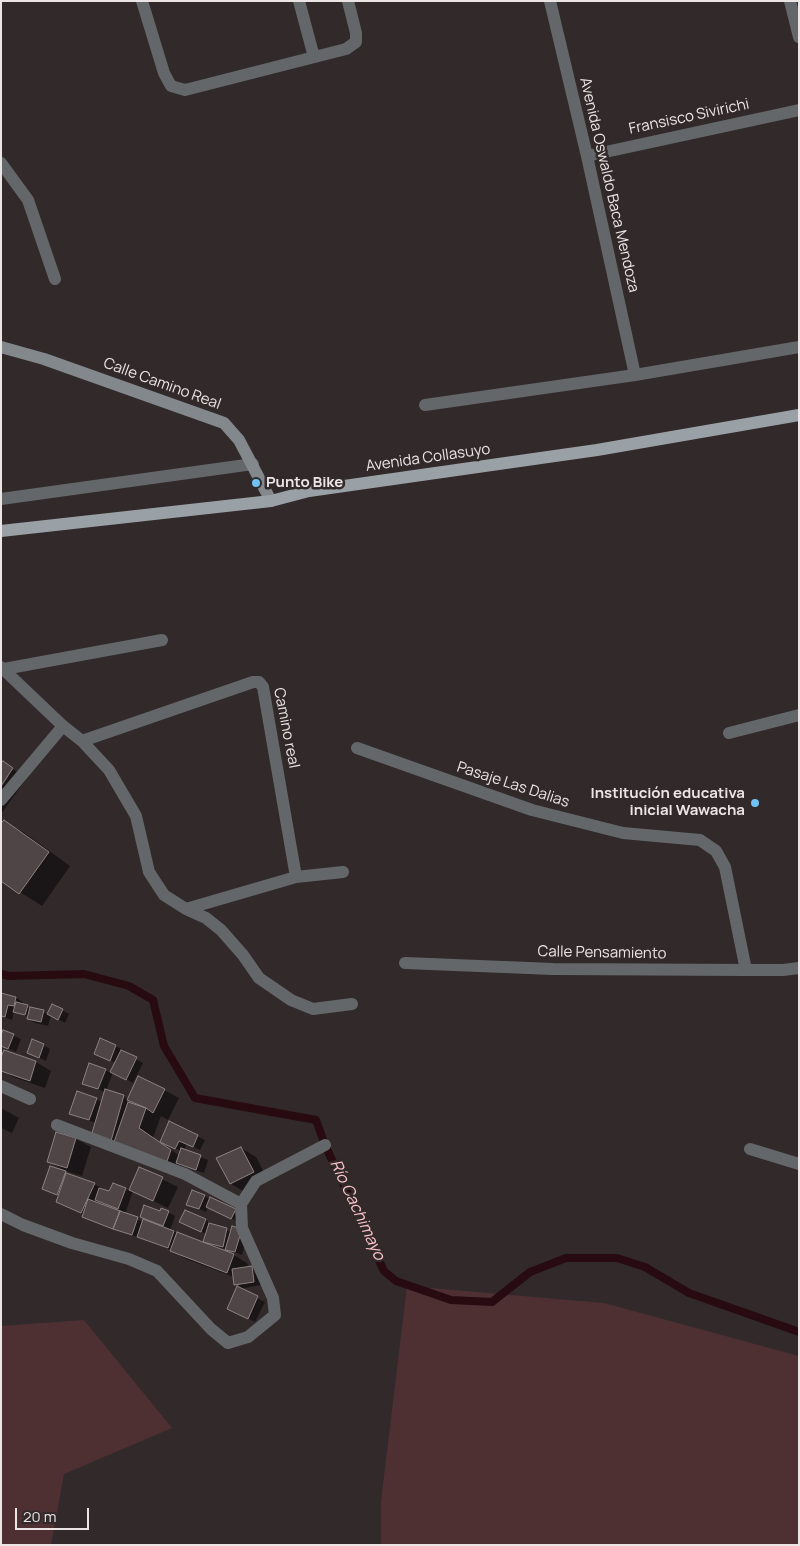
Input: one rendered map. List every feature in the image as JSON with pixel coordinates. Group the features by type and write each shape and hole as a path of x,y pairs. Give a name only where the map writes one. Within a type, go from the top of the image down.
{"main road":[{"name":"Avenida Collasuyo","path":"1,531 271,501 309,491 597,450 799,415"}],"street":[{"path":"142,1 164,73 170,86 185,90 346,49 356,42 356,33 348,1"},
{"path":"299,1 314,57"},
{"name":"Avenida Oswaldo Baca Mendoza","path":"550,1 587,156 635,375"},
{"path":"790,1 799,37"},
{"name":"Fransisco Sivirichi","path":"587,156 799,110"},
{"path":"1,163 28,200 55,279"},
{"name":"Calle Camino Real","path":"1,347 44,359 224,423 240,440 271,501"},
{"path":"424,405 635,375 799,347"},
{"path":"1,499 253,464"},
{"path":"3,668 162,640"},
{"path":"3,668 63,726 82,741 108,770 136,816 149,872 164,896 206,918 221,930 243,955 259,978 291,1000 313,1009 352,1004"},
{"name":"Camino real","path":"82,741 253,682 259,682 264,687 296,877"},
{"path":"729,733 799,715"},
{"path":"1,800 63,726"},
{"name":"Pasaje Las Dalias","path":"357,748 532,810 624,833 700,840 716,851 724,868 746,970"},
{"path":"186,909 296,877 343,872"},
{"name":"Calle Pensamiento","path":"405,963 554,969 783,970 799,968"},
{"path":"1,1086 30,1099"},
{"path":"57,1125 185,1174 241,1204"},
{"path":"1,1214 23,1225 72,1243 129,1259 157,1271 211,1329 228,1342 248,1337 275,1315 273,1298 242,1228 241,1204 256,1181 325,1145"},
{"path":"750,1149 799,1164"}],"shaded area":[{"path":"407,1286 604,1303 799,1356 799,1545 381,1545 381,1501"},
{"path":"84,1320 172,1428 64,1474 51,1545 1,1545 1,1326"}],"building":[{"path":"3,761 13,768 1,786 1,763"},
{"path":"4,820 49,852 19,894 1,881 1,823"},
{"path":"1,993 16,997 14,1006 8,1005 5,1017 1,1016"},
{"path":"16,1002 28,1005 25,1015 13,1012"},
{"path":"52,1004 63,1009 58,1020 47,1014"},
{"path":"30,1007 44,1010 41,1022 27,1019"},
{"path":"3,1030 14,1034 8,1049 1,1046"},
{"path":"100,1038 116,1045 110,1061 94,1054"},
{"path":"32,1039 44,1044 39,1058 27,1053"},
{"path":"4,1050 36,1061 30,1081 1,1071 1,1057"},
{"path":"121,1050 137,1057 126,1080 110,1072"},
{"path":"89,1063 106,1069 98,1089 82,1084"},
{"path":"138,1076 165,1089 153,1113 127,1100"},
{"path":"105,1089 124,1095 111,1141 92,1133"},
{"path":"77,1091 97,1098 89,1120 69,1114"},
{"path":"128,1102 146,1108 139,1128 171,1150 166,1164 113,1145"},
{"path":"169,1121 198,1135 193,1147 179,1141 175,1149 160,1142"},
{"path":"56,1132 76,1138 67,1168 47,1162"},
{"path":"241,1147 254,1172 230,1184 216,1158"},
{"path":"181,1148 201,1155 196,1170 176,1163"},
{"path":"50,1166 66,1171 57,1195 42,1189"},
{"path":"139,1167 163,1177 153,1201 129,1190"},
{"path":"66,1173 95,1183 81,1213 56,1202"},
{"path":"113,1183 126,1188 118,1209 95,1200 99,1188 109,1191"},
{"path":"192,1190 205,1195 199,1209 186,1205"},
{"path":"210,1197 236,1209 231,1219 206,1207"},
{"path":"88,1199 120,1211 113,1229 82,1217"},
{"path":"144,1205 160,1211 161,1208 169,1211 163,1226 140,1217"},
{"path":"185,1210 206,1219 201,1232 179,1222"},
{"path":"120,1211 138,1217 132,1235 113,1229"},
{"path":"143,1219 174,1231 168,1248 137,1237"},
{"path":"209,1223 227,1228 223,1247 203,1242"},
{"path":"232,1226 242,1229 235,1252 225,1250"},
{"path":"177,1232 234,1254 227,1273 170,1251"},
{"path":"252,1266 254,1282 234,1285 232,1269"},
{"path":"237,1286 258,1296 248,1319 227,1309"}],"waterway":[{"name":"Río Cachimayo","path":"1,974 9,976 84,974 129,986 153,1000 164,1046 195,1098 316,1120 325,1145 384,1271 396,1281 451,1300 492,1302 530,1272 566,1258 617,1258 645,1267 689,1293 799,1332"}],"place":[{"name":"Punto Bike","path":"256,483"},
{"name":"Institución educativa inicial Wawacha","path":"755,803"}]}
